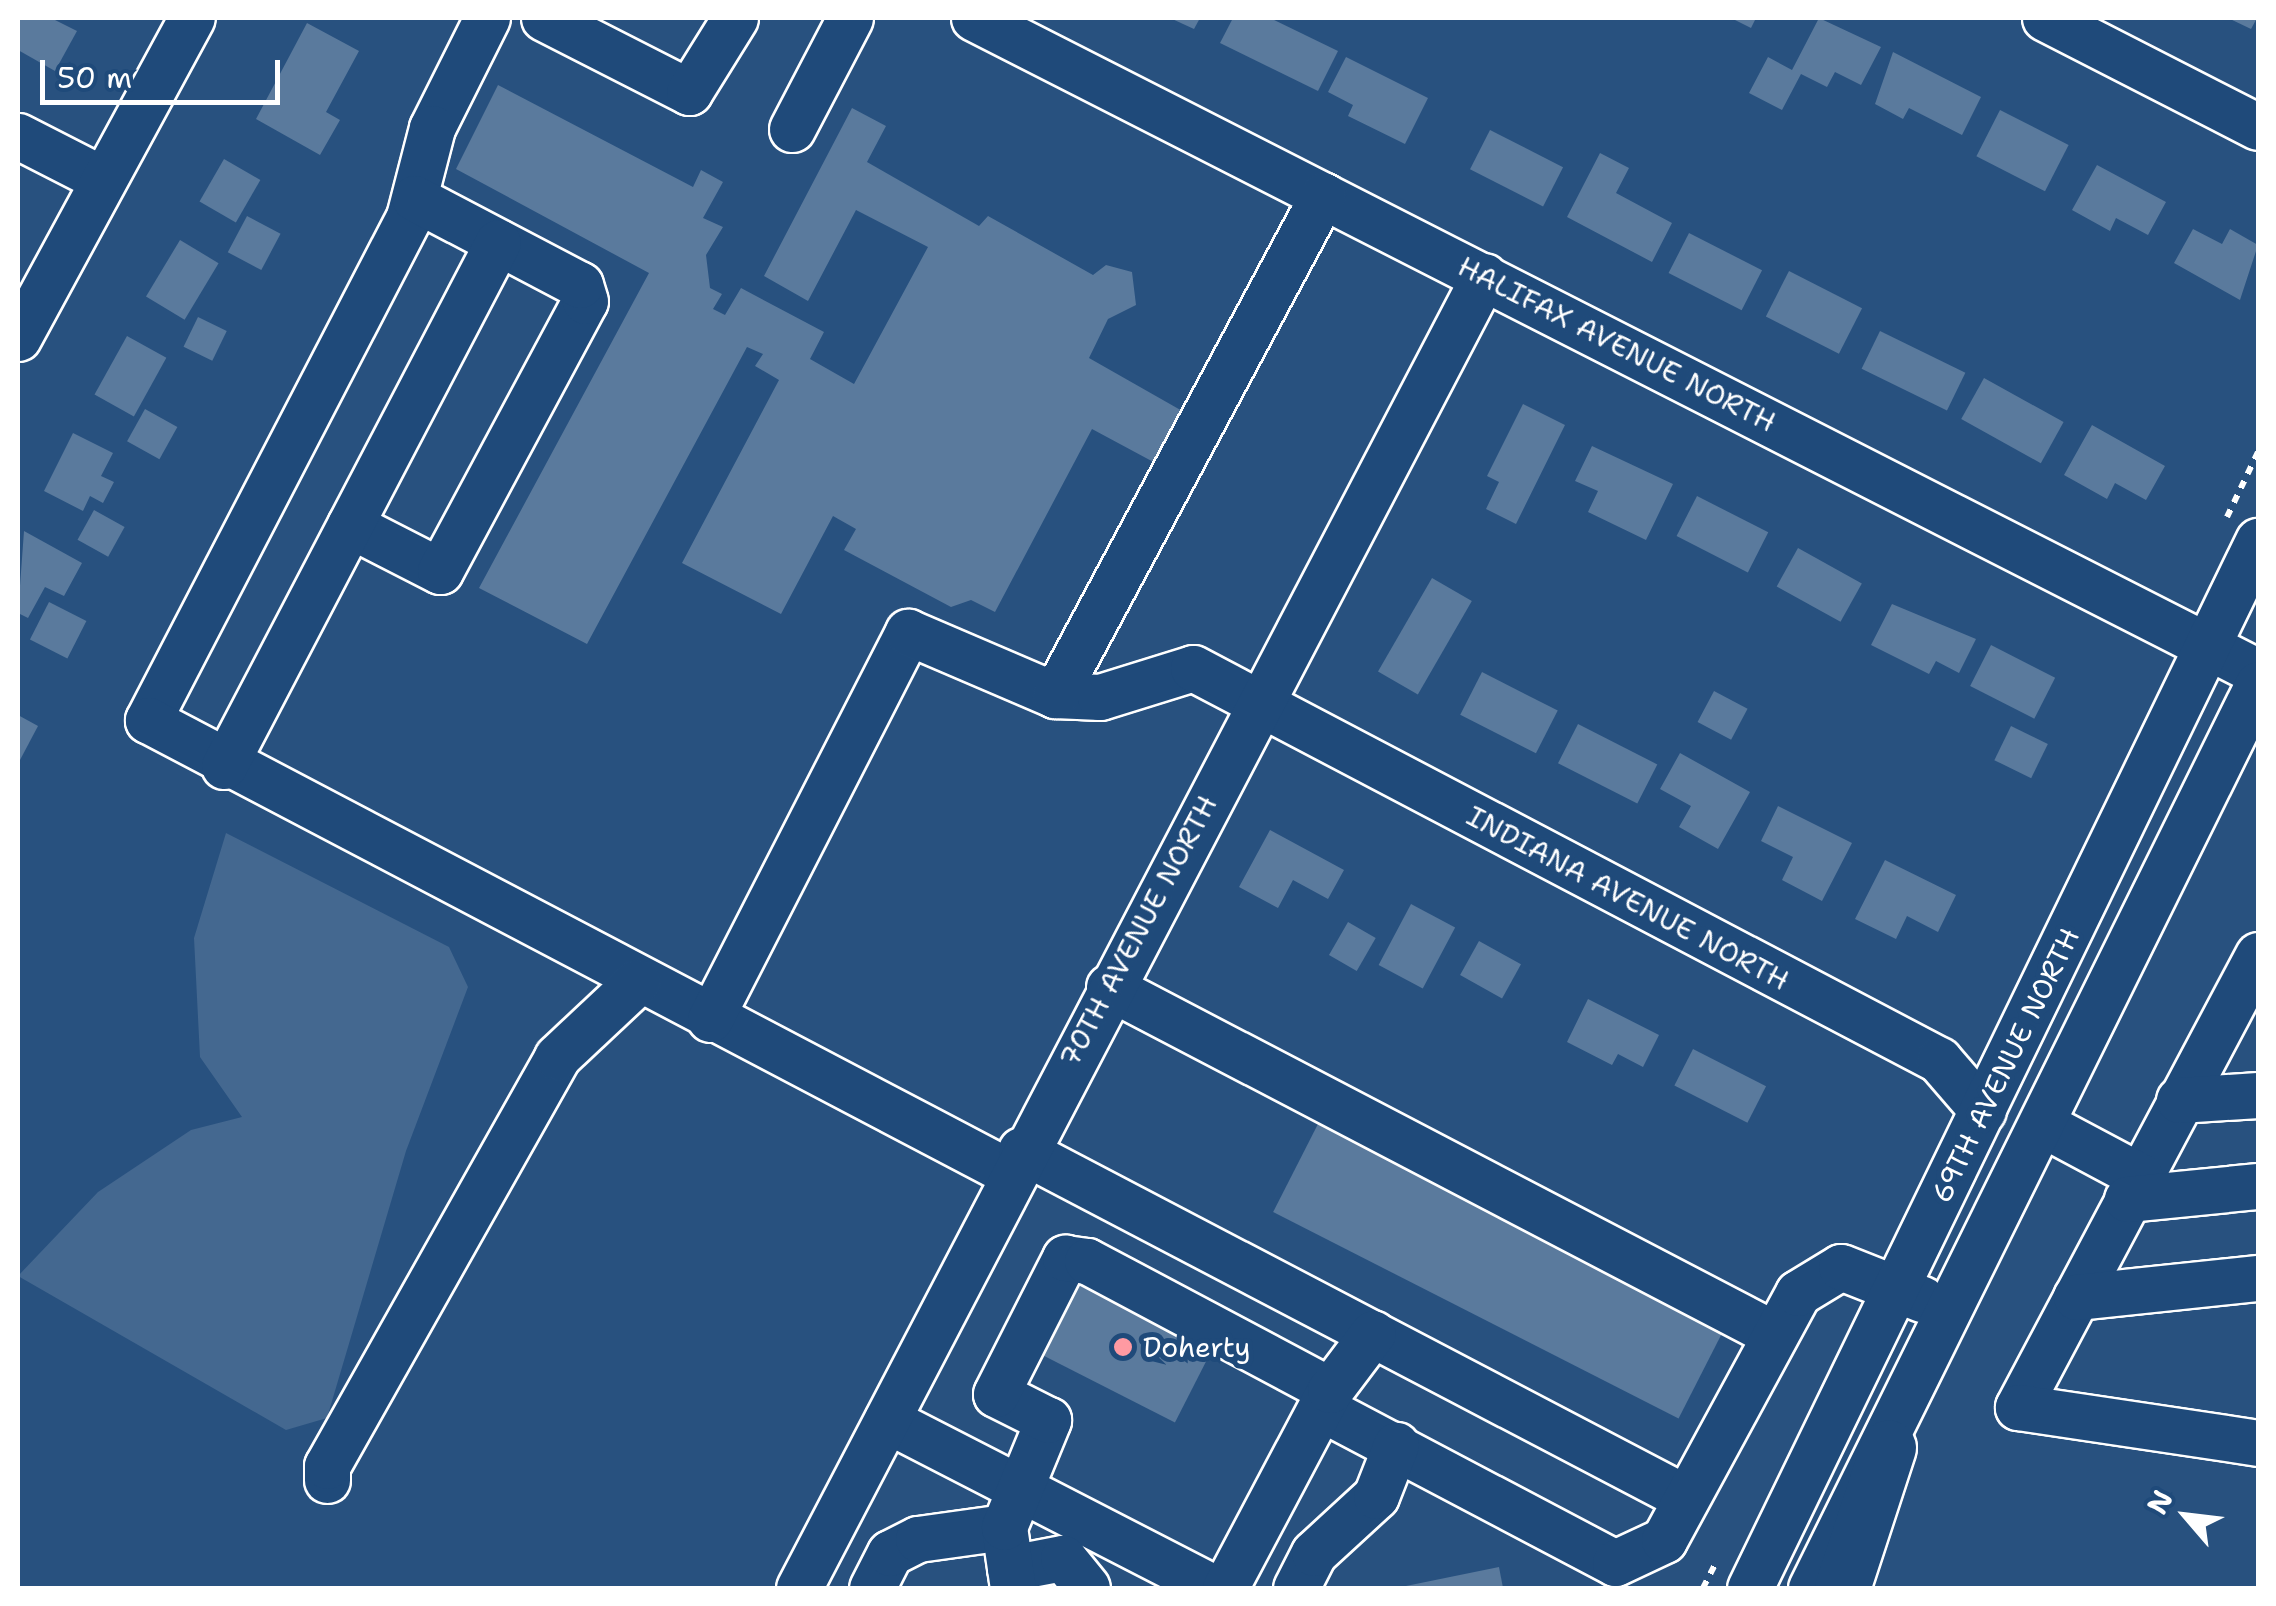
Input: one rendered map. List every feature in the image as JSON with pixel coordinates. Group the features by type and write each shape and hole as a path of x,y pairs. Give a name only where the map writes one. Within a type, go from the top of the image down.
{"main road":[{"path":"1842,1588 1888,1447"}],"street":[{"path":"18,338 192,18"},
{"path":"487,18 432,128 414,198 150,708 152,728 710,1019 1372,1333 1684,1497"},
{"path":"544,18 689,92 735,18"},
{"path":"792,129 850,18"},
{"name":"HALIFAX AVENUE NORTH","path":"974,18 2258,672"},
{"path":"2045,18 2258,127"},
{"path":"18,136 102,179"},
{"path":"710,1019 908,632 1056,695 1323,195"},
{"path":"350,525 440,571 585,301 580,285 414,198"},
{"path":"224,766 498,242"},
{"name":"70TH AVENUE NORTH","path":"798,1588 887,1420 1015,1161 1484,276"},
{"name":"69TH AVENUE NORTH","path":"1750,1588 2258,541"},
{"name":"INDIANA AVENUE NORTH","path":"1056,695 1100,697 1193,668 1939,1060 1982,1112"},
{"path":"1811,1588 1888,1447 2258,684"},
{"path":"2255,971 2180,1100 2018,1407 2258,1443"},
{"path":"327,1480 326,1466 557,1057 637,982"},
{"path":"1109,988 1770,1332"},
{"path":"2180,1100 2258,1095"},
{"path":"2046,1126 2133,1188 2258,1186"},
{"path":"1010,1543 1048,1420 996,1394 1065,1258 1327,1399 1612,1576 1664,1540 1770,1332 1798,1293 1840,1267 1952,1311"},
{"path":"2076,1297 2258,1278"},
{"path":"1225,1588 1327,1399 1372,1333"},
{"path":"887,1420 1010,1543 1063,1558 1088,1588"},
{"path":"1296,1588 1314,1554 1376,1496 1396,1445"},
{"path":"872,1588 890,1553 918,1540 1010,1543 1151,1557 1214,1588"},
{"path":"1104,1588 1151,1557"}],"shaded area":[{"path":"226,833 449,947 468,987 406,1151 327,1418 286,1430 18,1276 98,1192 191,1130 242,1117 200,1057 194,938"}],"building":[{"path":"18,18 51,18 77,31 55,71 18,50"},
{"path":"1170,18 1200,18 1194,29"},
{"path":"1233,18 1270,18 1338,51 1318,91 1220,43"},
{"path":"1731,18 1756,18 1751,28"},
{"path":"1819,18 1881,47 1861,85 1835,72 1827,87 1801,74 1782,110 1749,93 1768,57 1792,70"},
{"path":"2228,18 2257,18 2251,29"},
{"path":"307,23 359,51 326,112 340,120 320,155 256,119"},
{"path":"1893,52 1981,97 1962,135 1909,108 1903,119 1875,104"},
{"path":"1346,57 1428,98 1405,144 1348,116 1353,105 1328,92"},
{"path":"498,85 693,187 701,170 723,182 703,218 723,227 706,255 710,288 722,294 713,309 725,315 741,288 824,332 810,359 854,384 928,247 856,210 808,301 764,276 852,108 886,126 867,162 979,226 988,216 1093,275 1106,265 1132,272 1136,305 1108,319 1089,358 1184,412 1159,465 1092,429 995,612 971,600 951,607 844,550 856,529 833,516 781,614 682,563 779,380 755,366 763,354 747,347 587,644 479,588 649,273 456,169"},
{"path":"2000,110 2069,145 2045,191 1976,156"},
{"path":"1490,130 1563,167 1543,206 1470,169"},
{"path":"1600,153 1629,168 1616,193 1672,223 1652,262 1567,217"},
{"path":"224,159 260,180 236,222 200,201"},
{"path":"2097,165 2166,202 2148,235 2116,218 2110,231 2072,210"},
{"path":"247,216 281,234 261,270 228,252"},
{"path":"2193,229 2222,244 2230,229 2258,245 2240,300 2174,263"},
{"path":"1689,233 1762,270 1742,310 1669,273"},
{"path":"180,240 219,263 185,320 146,297"},
{"path":"1789,271 1862,308 1839,354 1766,316"},
{"path":"198,317 227,331 212,361 184,347"},
{"path":"1880,331 1965,373 1947,410 1862,369"},
{"path":"127,336 166,358 134,416 95,395"},
{"path":"1984,378 2064,422 2041,463 1961,419"},
{"path":"1523,404 1565,425 1516,524 1486,509 1499,482 1487,476"},
{"path":"145,409 177,427 159,459 127,441"},
{"path":"2092,425 2165,466 2146,500 2115,483 2107,499 2064,475"},
{"path":"73,433 113,453 101,476 114,482 103,503 90,496 83,511 44,491"},
{"path":"1592,446 1673,484 1646,540 1588,512 1598,491 1575,481"},
{"path":"1697,496 1768,532 1748,572 1677,536"},
{"path":"94,510 125,527 108,557 78,540"},
{"path":"24,531 82,563 64,596 45,587 28,618 18,613"},
{"path":"1798,548 1862,583 1841,622 1777,586"},
{"path":"1432,578 1472,601 1418,695 1378,672"},
{"path":"49,602 86,621 67,658 30,639"},
{"path":"1892,604 1976,639 1959,673 1936,661 1929,674 1871,645"},
{"path":"1991,645 2055,678 2034,719 1970,686"},
{"path":"1482,672 1558,711 1536,753 1460,715"},
{"path":"1714,691 1748,709 1731,740 1698,722"},
{"path":"18,715 38,726 20,760 18,758"},
{"path":"1578,724 1657,764 1637,804 1558,763"},
{"path":"2011,726 2048,744 2031,778 1994,760"},
{"path":"1680,753 1750,792 1718,849 1679,827 1691,806 1660,789"},
{"path":"1778,806 1852,843 1822,901 1782,880 1793,857 1761,841"},
{"path":"1270,830 1344,870 1328,899 1293,880 1278,908 1239,887"},
{"path":"1885,860 1956,895 1938,932 1907,916 1896,939 1855,919"},
{"path":"1411,904 1455,927 1423,988 1379,965"},
{"path":"1348,922 1376,938 1357,971 1329,955"},
{"path":"1479,941 1521,964 1502,998 1460,975"},
{"path":"1588,999 1659,1035 1643,1067 1618,1054 1612,1065 1567,1042"},
{"path":"1693,1049 1766,1086 1747,1123 1674,1086"},
{"path":"1319,1122 1724,1329 1679,1419 1273,1212"},
{"name":"Doherty","path":"1071,1272 1214,1345 1175,1423 1032,1350"},
{"path":"1499,1567 1503,1588 1401,1587"}],"place":[{"name":"Doherty","path":"1123,1347"}]}
